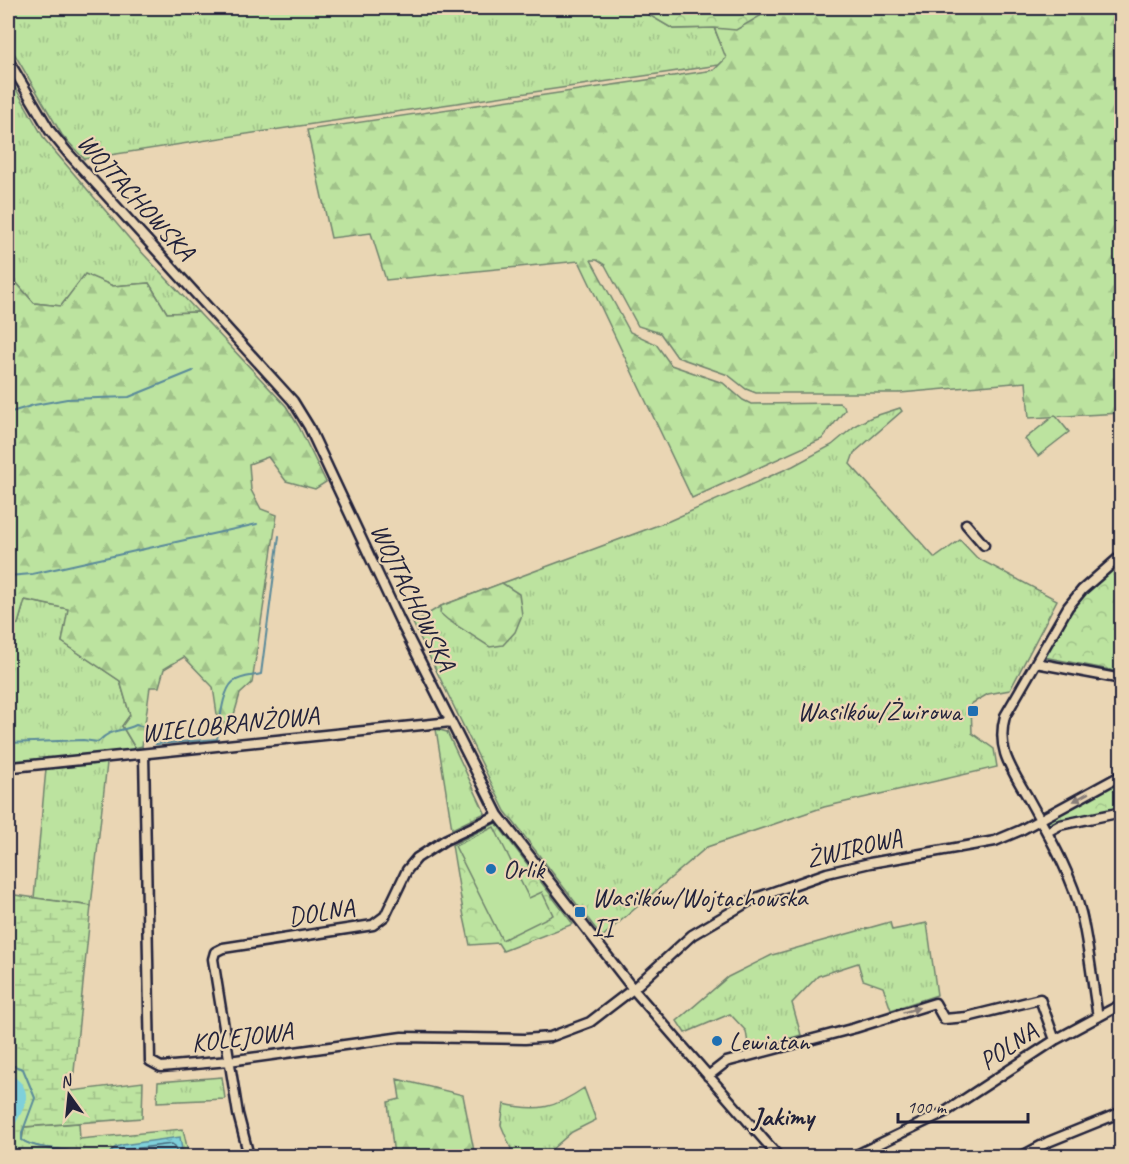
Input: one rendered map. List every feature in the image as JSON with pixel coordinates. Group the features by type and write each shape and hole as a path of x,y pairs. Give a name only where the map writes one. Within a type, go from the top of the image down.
{"street":[{"name":"WOJTACHOWSKA","path":"8,60 50,131 68,153 293,401 309,427 376,571 498,814 633,989 778,1156"},
{"path":"966,524 984,545"},
{"path":"1098,1017 1080,912 1070,882 1047,832 1005,757 1001,731 1005,716 1075,597 1122,555"},
{"path":"1036,663 1122,679"},
{"name":"WIELOBRANŻOWA","path":"13,767 451,722"},
{"name":"KOLEJOWA","path":"144,754 150,1061 160,1067 229,1061 402,1036 525,1039 550,1037 590,1022 633,989"},
{"name":"ŻWIROWA","path":"633,989 692,935 753,899 827,873 995,841 1021,830 1122,775"},
{"path":"1047,832 1060,825 1122,812"},
{"name":"DOLNA","path":"229,1061 213,959 215,952 223,948 373,925 385,916 407,870 417,858 445,840 498,814"},
{"path":"708,1076 726,1062 855,1028 935,1003 944,1018 967,1017 1040,999 1055,1040"},
{"name":"POLNA","path":"854,1156 945,1112 1055,1040 1122,1004"},
{"path":"229,1061 238,1114 249,1156"},
{"path":"1022,1156 1048,1142 1122,1112"}],"green space":[{"path":"8,8 638,8 673,29 714,28 727,58 719,65 84,159 62,135 8,43"},
{"path":"637,8 774,8 736,30 673,29"},
{"path":"638,8 1121,8 1121,413 1029,418 1026,382 900,393 756,393 746,389 728,375 677,357 660,333 638,326 605,265 597,260 591,260 630,332 656,344 671,365 723,383 751,404 839,403 844,406 845,410 822,439 692,498 579,261 386,280 371,233 331,238 307,130 714,70 726,58 714,27"},
{"path":"8,75 45,140 134,244 198,312 167,313 149,283 113,286 85,275 61,306 34,303 8,273"},
{"path":"8,273 34,303 61,306 85,274 113,286 149,283 167,313 198,312 286,406 299,427 326,482 315,489 286,481 268,457 249,464 251,490 261,509 277,515 252,683 240,694 231,725 218,721 213,687 184,657 164,669 159,687 150,687 142,746 135,748 122,726 130,715 120,681 62,642 68,609 25,600 18,624 8,628"},
{"path":"900,408 902,411 854,453 850,464 935,558 960,540 977,558 1057,600 1010,690 988,694 971,704 972,733 994,749 997,767 824,807 707,847 602,937 505,811 413,623 441,606 669,521 793,466 832,445 856,425"},
{"path":"1055,415 1069,432 1038,456 1025,439"},
{"path":"1121,562 1121,672 1044,657 1075,603"},
{"path":"502,583 519,594 522,615 515,632 503,645 490,647 440,613 441,606"},
{"path":"25,600 69,609 62,642 120,681 130,715 122,726 135,748 142,746 143,750 8,761 8,628 18,624"},
{"path":"436,729 447,732 485,813 452,829"},
{"path":"107,763 91,906 34,898 46,769"},
{"path":"1121,778 1121,810 1048,826 1048,820"},
{"path":"496,823 573,924 503,951 498,943 470,945 452,845"},
{"name":"Orlik","path":"494,827 529,898 542,892 553,915 502,940 455,846"},
{"path":"8,894 91,906 72,1091 143,1082 142,1118 24,1127 22,1140 28,1143 73,1151 82,1156 8,1156"},
{"path":"890,922 892,930 927,923 937,995 891,1010 883,987 863,980 858,963 818,976 792,1003 801,1035 749,1050 746,1031 730,1014 685,1033 677,1021 728,977 772,955"},
{"path":"222,1077 225,1099 157,1102 158,1082"},
{"path":"397,1079 463,1095 475,1156 394,1156 388,1102 400,1099"},
{"path":"584,1088 596,1120 572,1132 544,1156 514,1156 501,1125 504,1104 537,1108 555,1104"},
{"path":"79,1123 80,1139 183,1129 189,1156 82,1156 80,1153 35,1146 22,1140 24,1127"}],"water":[{"path":"180,1137 183,1156 109,1156 112,1150 122,1145"}],"waterway":[{"path":"8,413 67,399 129,397 193,371"},
{"path":"8,576 32,574 257,524"},
{"path":"8,743 83,740 98,742 112,732 136,725 150,728 153,731 151,739 156,744 217,739 220,717 229,686 239,678 261,674 279,536"},
{"path":"8,1064 23,1069 35,1098 22,1133 22,1140 35,1146 80,1153 82,1156"},
{"path":"8,1082 19,1096 8,1122"}],"place":[{"name":"Wasilków/Żwirowa","path":"973,711"},
{"name":"Orlik","path":"491,869"},
{"name":"Wasilków/Wojtachowska II","path":"580,912"},
{"name":"Lewiatan","path":"717,1041"}],"district":[{"name":"Jakimy","path":"783,1116"}]}
